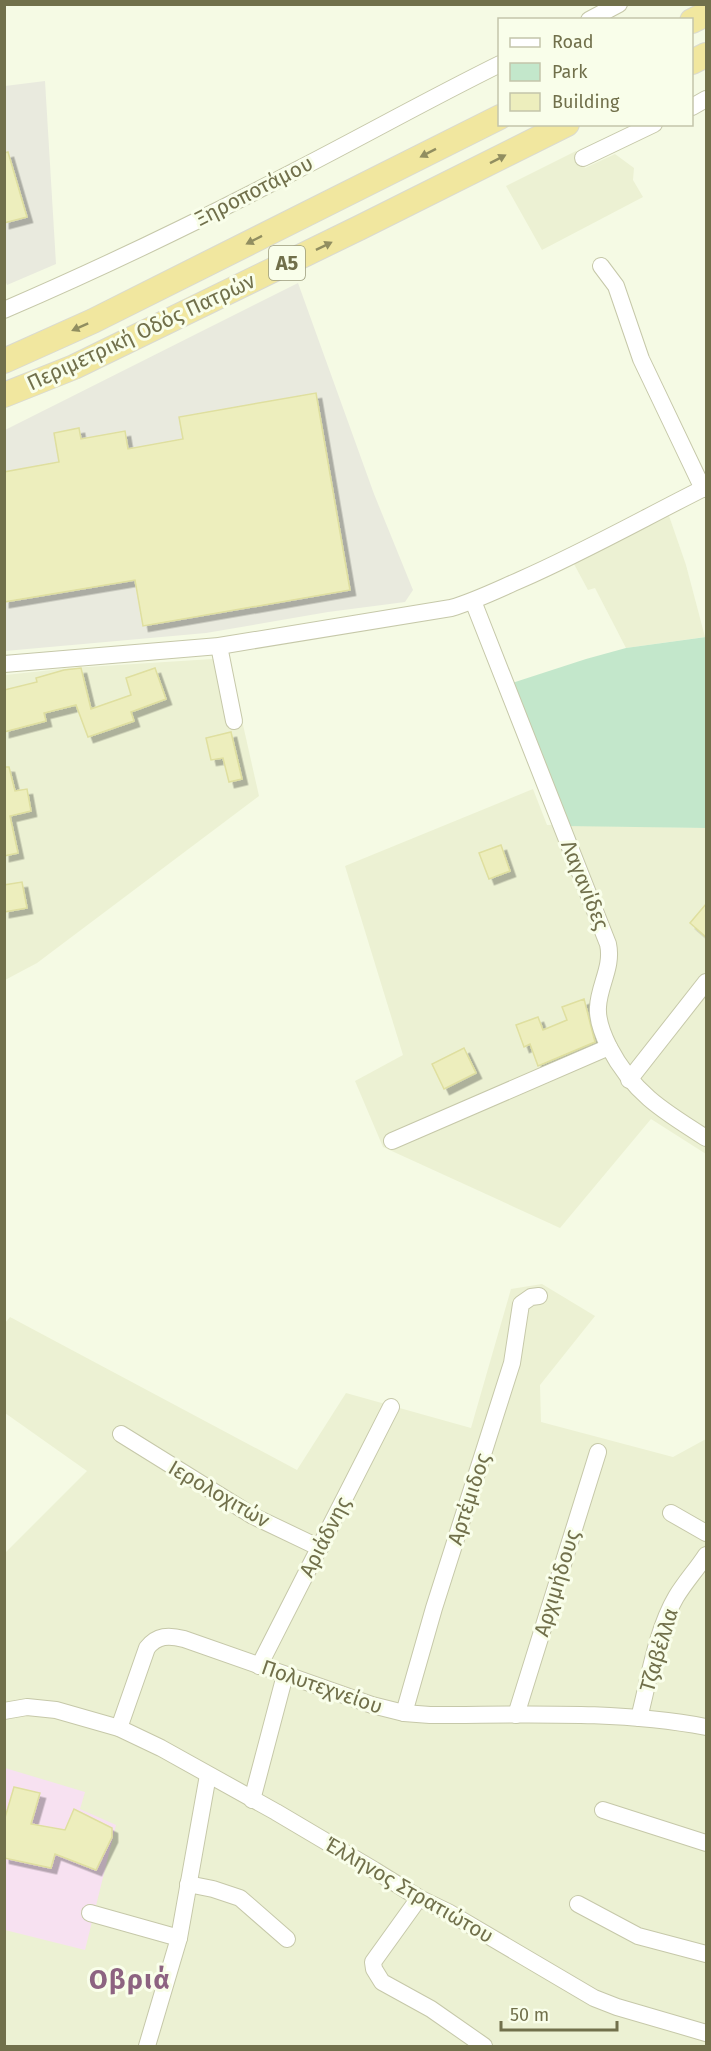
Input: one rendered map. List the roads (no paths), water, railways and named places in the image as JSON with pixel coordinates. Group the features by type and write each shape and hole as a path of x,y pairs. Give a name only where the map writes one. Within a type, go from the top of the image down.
{"highway":[{"name":"Περιμετρική Οδός Πατρών","path":"4,361 93,321 498,118"},
{"name":"Περιμετρική Οδός Πατρών","path":"4,395 95,357 351,233 563,126"}],"street":[{"path":"593,18 620,4"},
{"name":"Ξηροποτάμου","path":"4,310 104,267 498,65"},
{"path":"583,158 650,126"},
{"path":"4,664 219,646 349,623 432,612 473,601 596,545 705,488 641,359 616,286 601,266"},
{"name":"Λαγανίδες","path":"473,601 606,937 610,959 599,996 598,1012 601,1029 629,1080 646,1097 706,1138"},
{"path":"219,646 234,721"},
{"path":"629,1080 706,982"},
{"path":"392,1141 609,1047"},
{"name":"Αρτέμιδος","path":"404,1713 434,1608 512,1363 521,1304 531,1297 539,1296"},
{"name":"Αριάδνης","path":"260,1666 391,1407"},
{"name":"Ιερολοχιτών","path":"122,1434 253,1516 320,1548"},
{"name":"Αρχιμήδους","path":"516,1715 598,1452"},
{"path":"671,1513 706,1533"},
{"name":"Τζαβέλλα","path":"639,1718 657,1648 669,1613 676,1598 706,1555"},
{"name":"Πολυτεχνείου","path":"119,1728 145,1653 151,1643 158,1638 170,1636 363,1702 404,1713 605,1715 706,1727"},
{"path":"252,1800 285,1675"},
{"path":"4,1711 27,1707 44,1708 119,1728"},
{"name":"Έλληνος Στρατιώτου","path":"119,1728 162,1748 602,2002 706,2033"},
{"path":"147,2046 179,1938 208,1775"},
{"path":"603,1810 706,1843"},
{"path":"188,1884 240,1898 287,1939"},
{"path":"419,1898 373,1962 374,1969 382,1982 432,2009 484,2046"},
{"path":"578,1904 638,1936 706,1954"},
{"path":"90,1913 179,1938"}],"district":[{"name":"Οβριά","path":"130,1980"}]}
